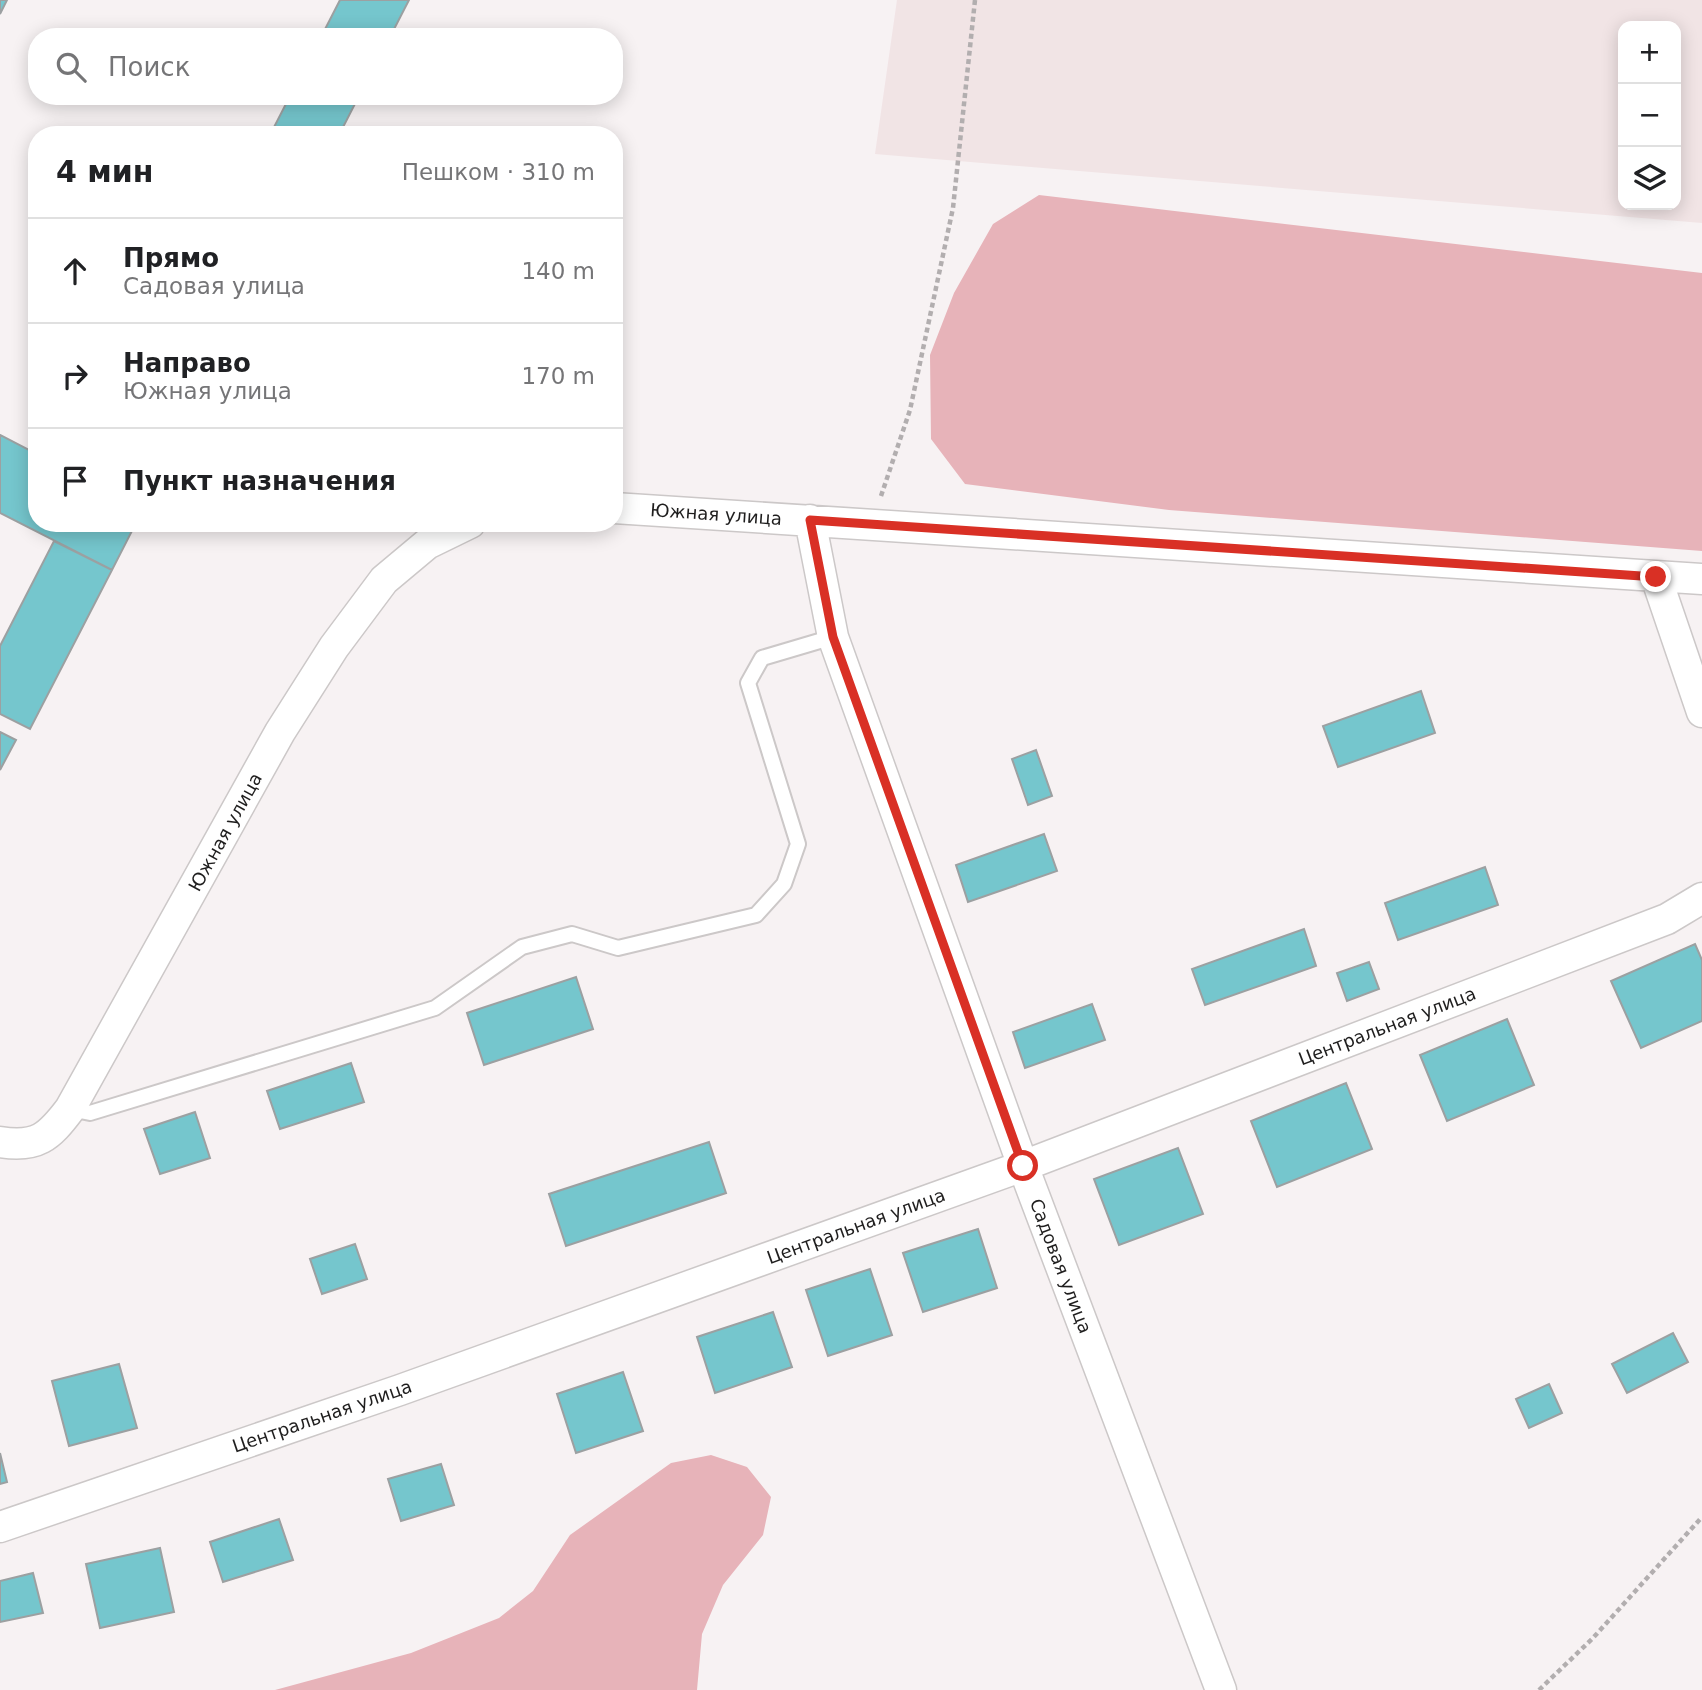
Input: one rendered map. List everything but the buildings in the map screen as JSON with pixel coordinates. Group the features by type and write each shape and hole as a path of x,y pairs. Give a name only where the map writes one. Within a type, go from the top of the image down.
{"street":[{"name":"Южная улица","path":"623,509 1702,579"},
{"name":"Садовая улица","path":"810,520 833,637 1023,1166 1222,1690"},
{"name":"Южная улица","path":"0,1142 38,1142 54,1130 70,1109 280,732 334,647 384,580 427,544 452,532"},
{"path":"1656,577 1702,712"},
{"name":"Центральная улица","path":"0,1527 400,1390 1023,1166 1667,919 1702,898"}],"lane":[{"path":"70,1109 90,1113 435,1008 522,947 572,934 618,948 756,915 784,884 798,844 748,683 762,658 833,637"}],"path":[{"path":"871,524 910,410 953,208 975,0"},
{"path":"1539,1690 1593,1638 1702,1517"}],"shaded area":[{"path":"897,0 1702,0 1702,223 875,154"},
{"path":"1039,195 1702,273 1702,551 1169,510 965,484 931,439 930,355 954,293 993,224"},
{"path":"711,1455 747,1467 771,1497 763,1535 723,1585 702,1634 697,1690 275,1690 411,1653 499,1618 533,1591 570,1535 671,1463"}],"route":[{"path":"1023,1166 833,637 810,520 1656,577"}]}
